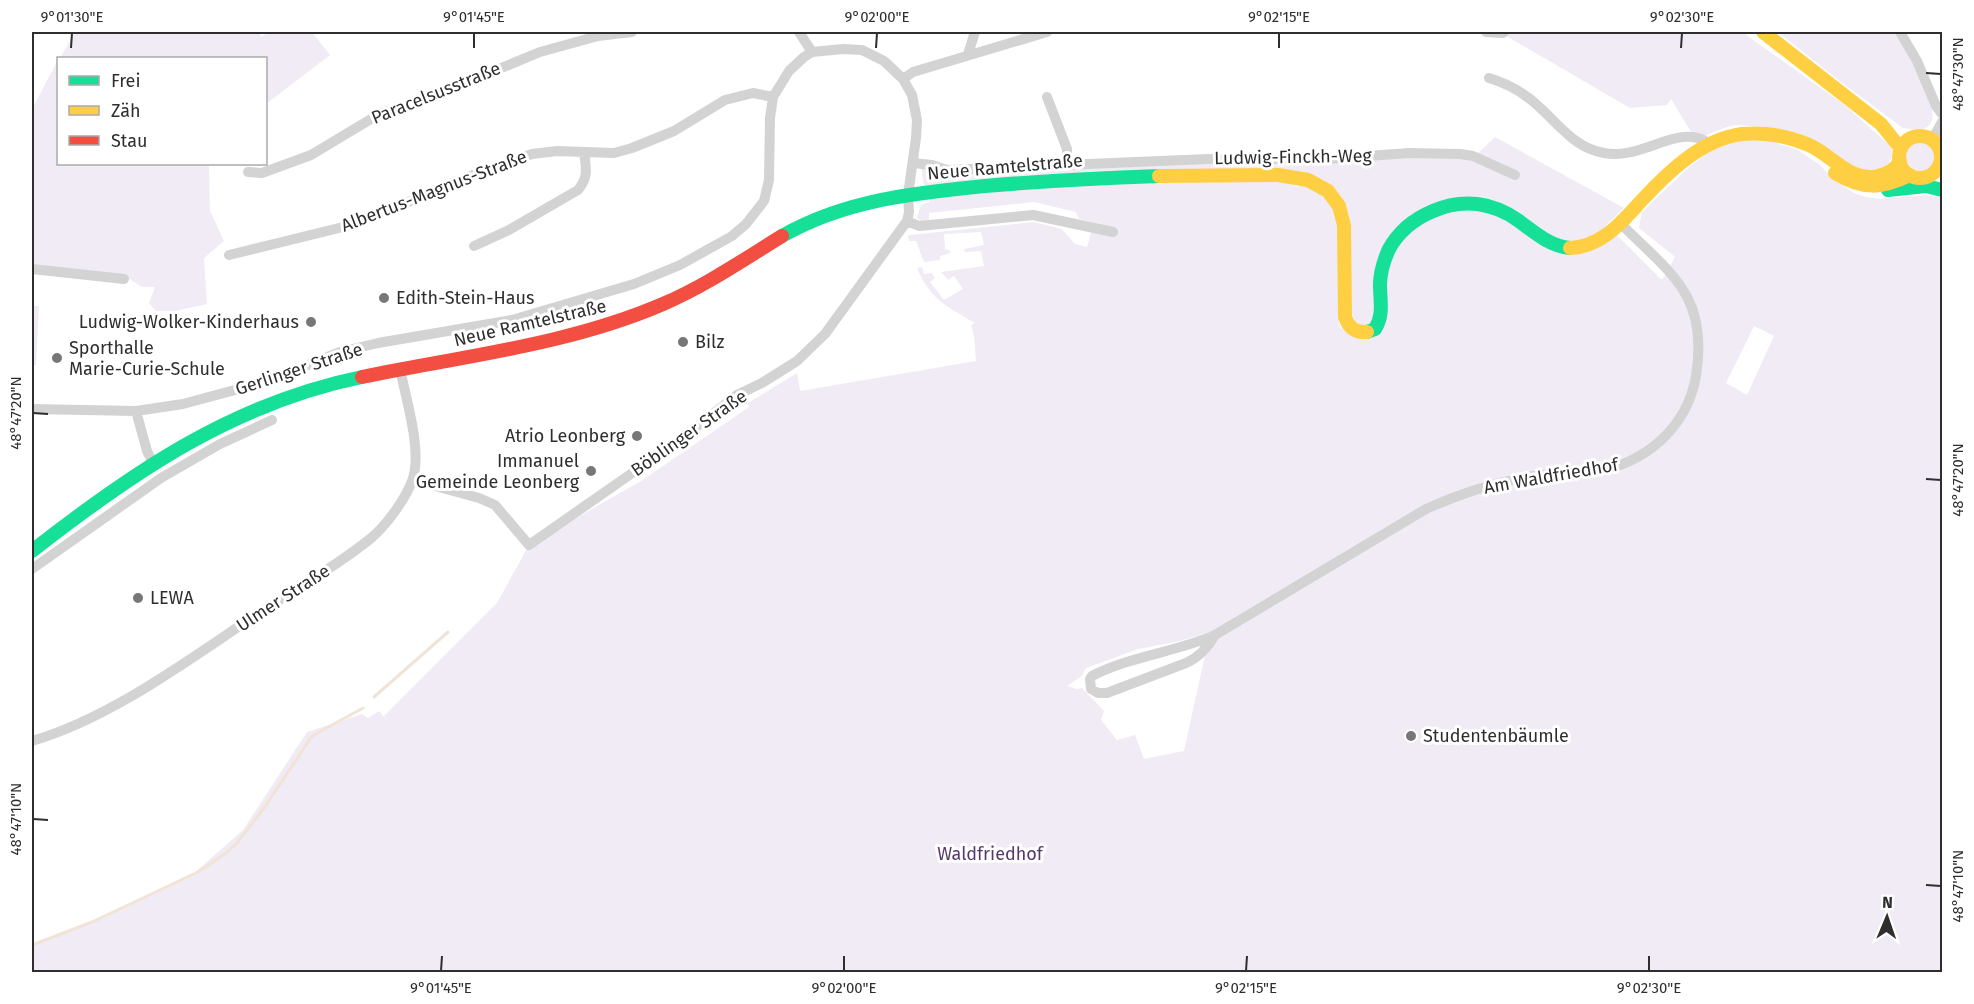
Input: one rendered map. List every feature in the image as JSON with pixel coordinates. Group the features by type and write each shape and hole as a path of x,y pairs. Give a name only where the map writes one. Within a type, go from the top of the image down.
{"main road":[{"path":"1762,32 1881,124 1912,138"},
{"path":"1881,124 1900,155 1902,167 1910,175 1920,178 1936,178 1937,170 1942,164 1939,147 1932,140 1922,136 1905,142 1900,155"},
{"name":"Neue Ramtelstraße","path":"32,551 99,500 153,463 215,428 271,403 337,382 568,335 613,323 685,294 712,280 768,243 813,220 855,206 908,195 998,185 1116,177 1278,175 1304,178 1321,185 1330,193 1342,212 1346,237 1345,317 1347,325 1352,330 1363,333 1372,331 1379,324 1382,267 1393,242 1411,222 1434,208 1462,202 1487,205 1510,215 1548,242 1566,249 1579,248 1592,244 1611,232 1686,159 1710,144 1734,135 1751,133 1778,135 1797,141 1819,150 1843,168 1864,177 1877,177 1893,170 1900,155"},
{"name":"Neue Ramtelstraße","path":"1797,141 1852,184 1890,190 1926,186 1942,190"},
{"path":"1875,187 1910,175"}],"street":[{"name":"Paracelsusstraße","path":"248,172 262,173 311,155 381,113 449,91 540,52 598,36 632,32"},
{"path":"799,32 812,52 862,50 884,61 903,79 912,95 916,112 916,138 908,195 907,221 919,226 1034,215 1113,232"},
{"path":"968,54 975,32"},
{"path":"903,79 913,72 968,54 1047,32"},
{"path":"1485,32 1504,32"},
{"path":"1900,32 1917,61 1936,106 1942,114"},
{"name":"Gerlinger Straße","path":"32,409 136,411 183,404 268,381 340,352 378,343 512,321 634,284 680,265 732,236 746,224 764,201 769,180 770,118 773,98 789,71 812,52"},
{"path":"1489,78 1522,94 1537,105 1565,134 1590,149 1602,153 1618,155 1632,153 1688,136 1699,137 1710,144"},
{"name":"Albertus-Magnus-Straße","path":"229,255 343,227 532,153 557,151 614,153 674,131 725,100 753,93 773,98"},
{"path":"1047,97 1066,149 1067,164"},
{"path":"1932,140 1942,122"},
{"path":"474,246 509,230 578,190 585,180 584,152"},
{"name":"Ludwig-Finckh-Weg","path":"913,164 932,165 947,170 1208,159 1328,159 1409,153 1473,156 1515,175"},
{"name":"Böblinger Straße","path":"413,480 479,498 495,505 530,545 681,439 737,395 798,361 825,334 907,221"},
{"name":"Am Waldfriedhof","path":"1215,635 1209,646 1195,659 1186,663 1107,693 1098,693 1091,689 1090,679 1101,672 1215,635 1426,509 1451,497 1488,485 1536,476 1595,472 1633,460 1666,437 1682,416 1695,381 1699,358 1698,329 1692,304 1675,277 1620,223"},
{"path":"32,269 124,279"},
{"name":"Ulmer Straße","path":"32,741 72,727 118,703 318,576 372,538 398,507 413,480 416,457 413,430 400,369"},
{"path":"136,411 147,451 153,463"},
{"path":"32,569 161,478 220,444 272,420"}],"green space":[{"path":"75,32 259,32 261,37 270,32 312,32 330,55 267,103 267,57 61,57"},
{"path":"1486,32 1742,32 1846,106 1890,146 1892,156 1883,168 1874,172 1863,171 1801,137 1774,128 1754,126 1731,126 1696,140 1671,99 1667,105 1630,108 1503,34"},
{"path":"1778,32 1897,32 1930,101 1932,120 1930,124 1920,130 1903,128"},
{"path":"57,62 57,165 212,165 209,166 210,211 224,241 204,258 207,304 175,311 156,311 149,303 155,287 142,287 128,278 32,264 32,109"},
{"name":"Waldfriedhof","path":"1495,137 1624,208 1606,225 1662,280 1675,257 1639,228 1642,212 1686,170 1706,154 1726,144 1748,140 1769,141 1796,149 1820,165 1833,179 1854,193 1866,197 1880,199 1925,195 1942,198 1942,972 32,972 32,945 92,922 193,874 243,830 307,732 362,714 368,718 379,711 389,723 384,716 497,603 529,545 641,481 749,407 748,403 797,373 800,391 976,361 971,325 975,323 940,301 928,288 917,268 922,267 924,274 932,273 935,278 930,282 944,300 963,289 954,276 948,280 941,272 984,266 981,251 965,252 964,249 984,245 981,232 944,234 945,249 951,251 950,253 940,256 940,260 924,262 916,241 909,241 908,236 1034,222 1062,229 1075,244 1087,247 1091,233 1114,228 1079,219 1076,212 1034,202 929,213 929,221 921,221 917,218 921,205 929,202 930,199 1068,184 1285,181 1298,187 1299,184 1325,196 1336,213 1341,237 1338,309 1341,329 1354,319 1350,306 1351,224 1347,209 1342,197 1334,188 1314,177 1275,171 924,186 921,168 1411,155 1472,159","holes":["1754,326 1774,336 1747,395 1726,383","1210,632 1184,751 1144,759 1135,735 1117,740 1101,720 1104,711 1082,688 1067,686 1082,676 1086,668 1138,649 1180,641"]},
{"path":"1921,141 1927,142 1935,150 1935,162 1927,170 1921,171 1915,170 1907,162 1906,156 1907,150 1915,142"},
{"path":"32,306 39,306 36,365 32,365"}],"waterway":[{"path":"374,697 448,632"},
{"path":"32,945 92,922 198,872 225,854 237,843 264,808 312,736 363,708"}],"traffic: fast":[{"path":"782,236 830,214 906,195 1007,184 1159,176"},
{"path":"1888,190 1926,186 1942,190"},
{"path":"1367,332 1375,329 1380,318 1381,275 1389,249 1408,226 1433,211 1455,204 1488,206 1509,215 1549,242 1570,248"},
{"path":"32,551 108,494 187,444 271,404 315,389 362,377"}],"traffic: slow":[{"path":"1763,32 1881,124 1901,149"},
{"path":"1570,248 1593,243 1612,231 1654,187 1688,157 1728,137 1759,134 1793,139 1817,149 1859,176 1878,176 1888,173 1900,161"},
{"path":"1920,136 1935,142 1941,157 1935,172 1920,178 1905,172 1899,157 1905,142 1920,136"},
{"path":"1835,173 1845,179 1872,186 1890,183 1910,175"},
{"path":"1159,176 1278,175 1308,180 1328,191 1339,206 1344,225 1345,317 1353,329 1367,332"}],"traffic: jam":[{"path":"362,377 553,340 627,318 694,289 782,236"}],"place":[{"name":"Edith-Stein-Haus","path":"384,298"},
{"name":"Ludwig-Wolker-Kinderhaus","path":"311,322"},
{"name":"Bilz","path":"683,342"},
{"name":"Sporthalle Marie-Curie-Schule","path":"57,358"},
{"name":"Atrio Leonberg","path":"637,436"},
{"name":"Immanuel Gemeinde Leonberg","path":"591,471"},
{"name":"LEWA","path":"138,598"},
{"name":"Studentenbäumle","path":"1411,736"}]}
